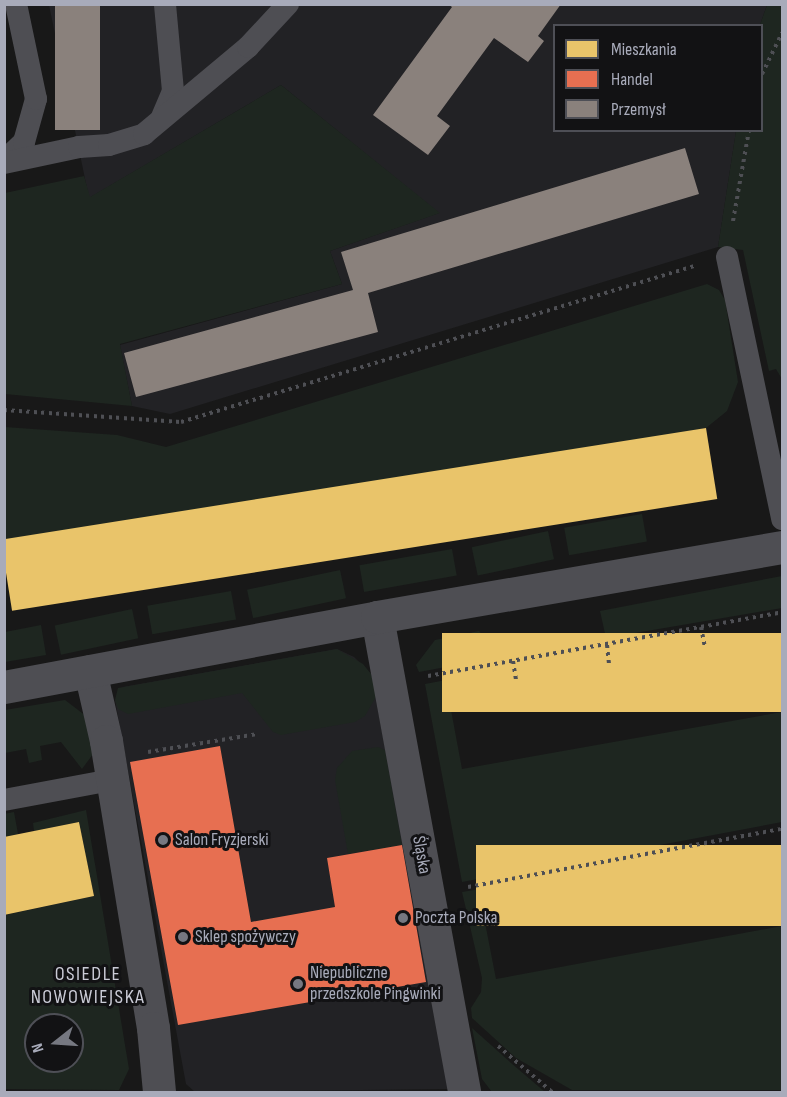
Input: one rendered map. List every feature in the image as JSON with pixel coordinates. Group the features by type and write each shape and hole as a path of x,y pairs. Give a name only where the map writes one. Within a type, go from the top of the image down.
{"street":[{"path":"4,687 377,617 783,547"},
{"name":"Śląska","path":"377,617 464,1092"},
{"path":"90,672 111,780 153,1028 159,1092"}],"lane":[{"path":"4,162 24,142 36,99 16,4"},
{"path":"159,121 173,91 165,4"},
{"path":"4,162 79,147 109,145 144,134 248,47 288,4"},
{"path":"727,257 783,519"},
{"path":"4,800 111,780"}],"path":[{"path":"763,72 783,33"},
{"path":"4,410 181,422 727,257 749,132"},
{"path":"422,677 783,612"},
{"path":"701,627 705,646"},
{"path":"607,645 609,664"},
{"path":"513,661 516,681"},
{"path":"458,889 783,829"},
{"path":"493,1042 552,1092"}],"shaded area":[{"path":"49,5 767,5 760,24 553,24 553,132 736,132 718,247 170,414 132,406 120,345 342,284 330,251 439,213 281,85 89,198"},
{"path":"767,5 782,5 782,379 776,369 769,371 743,250 718,247 736,132 763,132 763,24 760,24"},
{"path":"281,85 440,213 330,251 342,284 120,344 132,406 5,394 5,193 84,176 90,197"},
{"path":"707,284 719,290 725,300 738,382 727,411 706,428 5,557 5,427 117,435 166,447"},
{"path":"642,514 647,542 569,555 564,528"},
{"path":"548,531 554,559 478,576 472,547"},
{"path":"452,549 457,576 364,592 359,565"},
{"path":"340,570 346,598 253,618 247,590"},
{"path":"782,576 782,608 606,638 600,611"},
{"path":"231,591 236,620 152,634 147,606"},
{"path":"132,609 138,638 61,655 55,625"},
{"path":"41,625 46,655 5,662 5,632"},
{"path":"479,631 500,657 419,672 416,665 435,640"},
{"path":"337,649 354,657 371,674 450,1089 195,1092 186,1084 115,700 123,687"},
{"path":"337,649 363,664 371,674 377,695 365,716 355,722 281,735 273,732 242,693 128,714 118,709 115,700 118,688"},
{"path":"499,670 501,684 448,694 462,769 782,712 782,822 462,882 425,684"},
{"path":"65,700 86,716 93,754 82,769 61,742 40,746 42,760 29,763 26,749 5,753 5,710"},
{"path":"378,747 385,750 402,845 348,854 335,780 337,768 352,751"},
{"path":"86,810 129,1069 119,1090 5,1089 5,915 94,896 79,822 34,831 33,823"},
{"path":"14,812 18,834 5,837 4,814"},
{"path":"515,883 517,894 481,902 496,979 782,926 782,1090 572,1090 516,1058 472,1018 471,1008 481,992 482,978 462,892"},
{"path":"472,1028 545,1092 492,1092 482,1079"}],"building: Mieszkania":[{"path":"706,428 717,499 12,611 4,560 4,539"},
{"path":"442,633 782,633 782,712 442,712"},
{"path":"79,822 94,896 4,915 4,837"},
{"path":"476,845 782,845 782,926 476,926"}],"building: Handel":[{"path":"220,746 251,922 335,907 327,858 402,845 426,982 178,1025 130,762"}],"building: Przemysł":[{"path":"55,4 100,4 100,130 55,130"},
{"path":"448,4 561,4 538,36 544,41 528,62 494,38 437,116 450,126 428,155 373,115 452,7"},
{"path":"685,148 699,194 368,293 378,332 136,397 124,353 353,290 341,252"}],"place":[{"name":"Salon Fryzjerski","path":"163,840"},
{"name":"Poczta Polska","path":"403,918"},
{"name":"Sklep spożywczy","path":"183,937"},
{"name":"Niepubliczne przedszkole Pingwinki","path":"298,984"}],"district":[{"name":"OSIEDLE NOWOWIEJSKA","path":"88,986"}]}
